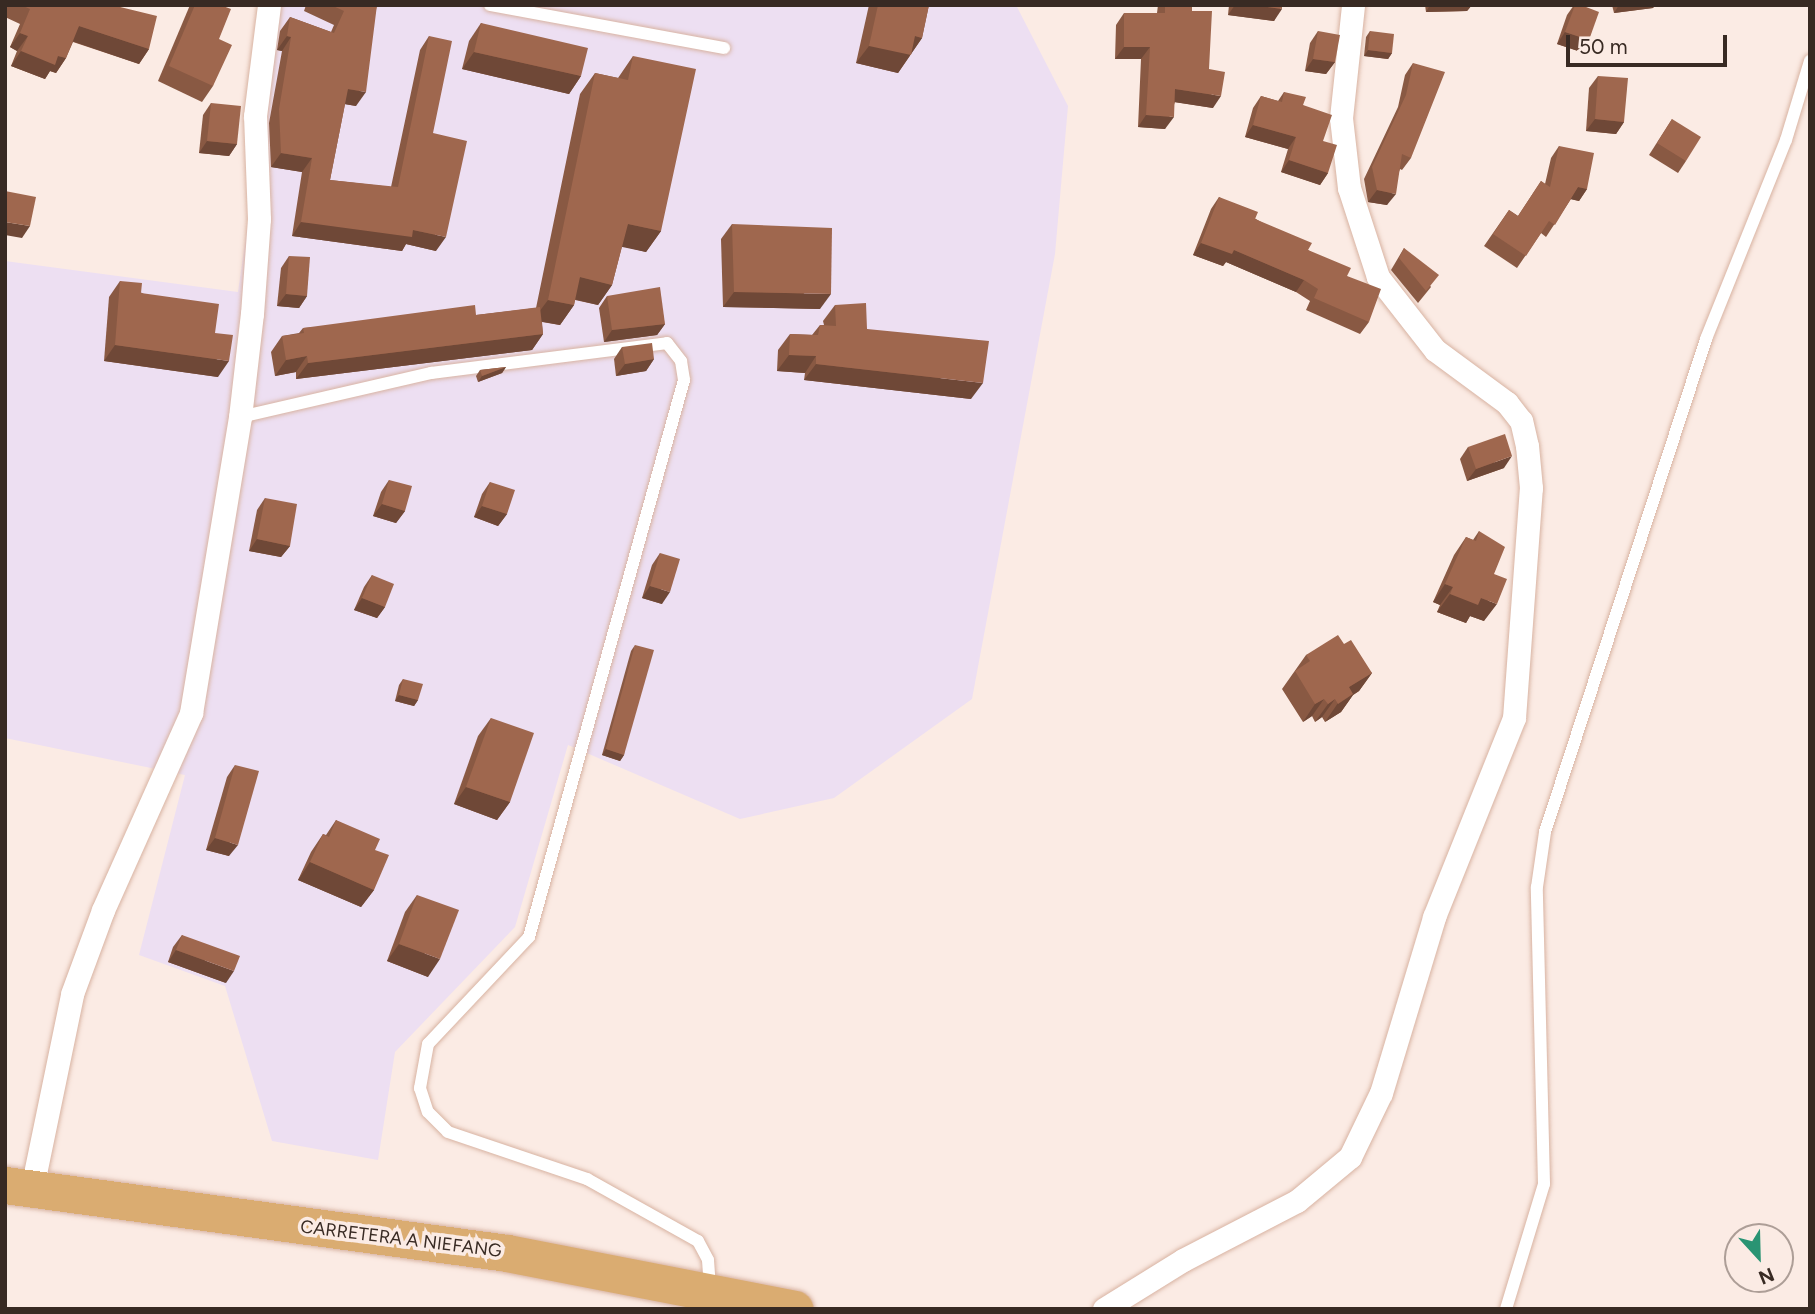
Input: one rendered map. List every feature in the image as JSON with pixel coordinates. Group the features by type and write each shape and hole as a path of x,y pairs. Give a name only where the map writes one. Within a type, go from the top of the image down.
{"main road":[{"name":"CARRETERA A NIEFANG","path":"18,1186 507,1253 795,1309"}],"street":[{"path":"18,1186 72,994 103,910 191,713 240,417 259,219 255,116 269,5"},
{"path":"1104,1309 1183,1260 1297,1201 1350,1157 1381,1093 1434,917 1514,718 1531,488 1527,446 1521,421 1507,403 1435,351 1378,277 1349,188 1341,118 1353,5"}],"lane":[{"path":"490,5 724,47"},
{"path":"1506,1309 1544,1184 1537,887 1545,832 1702,352 1786,140 1810,61"},
{"path":"240,417 431,373 523,361 667,343 681,361 684,380 529,937 428,1044 420,1088 428,1112 448,1132 587,1180 698,1241 708,1260 710,1292"}],"shaded area":[{"path":"279,5 1016,5 1068,106 1055,254 972,699 834,798 740,819 568,745 515,927 395,1052 378,1160 272,1141 225,986 139,955 185,775 5,738 5,261 238,292"}],"building":[{"path":"21,5 112,5 157,16 149,49 79,26 66,58 58,56 55,65 21,51 28,36 20,33 30,9"},
{"path":"195,5 223,5 231,9 219,39 232,45 213,86 169,66"},
{"path":"331,5 377,5 366,92 348,89 330,180 398,187 429,36 452,41 433,133 467,141 446,237 413,230 412,237 301,222 312,158 281,153 279,109 291,37 287,36 290,17 334,33 344,11"},
{"path":"878,5 929,5 922,38 915,36 911,55 869,46"},
{"path":"1165,5 1192,5 1192,11 1212,11 1209,69 1225,72 1221,96 1175,89 1174,117 1146,115 1150,47 1124,47 1124,13 1165,13"},
{"path":"1253,5 1282,5 1282,9"},
{"path":"1575,5 1599,12 1589,40 1565,32"},
{"path":"481,23 588,48 581,76 474,52"},
{"path":"1318,31 1340,35 1335,62 1313,59"},
{"path":"1370,31 1394,34 1392,53 1368,50"},
{"path":"633,56 696,69 661,231 628,224 612,285 580,277 574,305 548,300 595,73 628,80"},
{"path":"1413,63 1445,72 1411,158 1402,154 1396,194 1377,190 1372,167 1406,95"},
{"path":"1598,76 1628,78 1624,122 1595,119"},
{"path":"1284,92 1306,97 1303,105 1332,115 1323,141 1337,145 1328,173 1289,160 1296,137 1253,125 1261,96 1282,102"},
{"path":"211,103 241,106 237,144 207,141"},
{"path":"1672,119 1701,137 1686,161 1657,143"},
{"path":"1559,146 1594,153 1587,189 1578,187 1555,225 1549,221 1526,256 1493,234 1509,210 1518,216 1541,181 1550,187"},
{"path":"5,191 36,197 30,226 5,222"},
{"path":"1219,197 1258,212 1255,219 1312,243 1308,250 1351,268 1347,276 1381,289 1369,322 1314,298 1318,289 1304,280 1234,250 1232,254 1201,243"},
{"path":"732,224 832,228 831,294 734,292"},
{"path":"1404,248 1439,275 1426,291 1399,258"},
{"path":"289,256 310,257 307,296 286,294"},
{"path":"120,281 142,283 141,293 219,304 215,333 233,335 229,361 115,345"},
{"path":"660,287 665,324 612,330 607,296"},
{"path":"866,303 867,329 989,341 983,383 816,364 816,356 789,355 790,334 818,335 820,325 836,326 835,305"},
{"path":"475,305 476,315 540,307 543,334 308,363 307,356 286,360 282,336 304,333 303,328"},
{"path":"652,343 654,359 625,364 622,347"},
{"path":"506,367 482,376 480,370"},
{"path":"1505,434 1512,456 1476,469 1468,447"},
{"path":"389,480 412,486 405,511 382,504"},
{"path":"490,482 515,490 507,514 482,506"},
{"path":"265,498 297,504 290,546 257,539"},
{"path":"1479,531 1505,547 1494,574 1507,579 1497,604 1481,598 1478,605 1450,594 1453,587 1445,584 1466,537 1476,541"},
{"path":"660,553 680,559 670,592 650,586"},
{"path":"372,575 394,584 385,607 362,598"},
{"path":"1338,635 1344,644 1351,640 1372,673 1349,687 1353,694 1338,704 1335,699 1328,704 1324,699 1315,704 1295,671 1310,661 1306,655"},
{"path":"635,645 654,650 624,755 606,749"},
{"path":"403,679 423,684 418,700 399,695"},
{"path":"491,718 534,733 510,802 466,787"},
{"path":"235,765 259,771 238,845 215,838"},
{"path":"336,820 380,839 375,850 389,855 374,890 310,862 323,834 329,837"},
{"path":"417,895 459,910 440,959 399,944"},
{"path":"182,935 240,956 234,971 176,950"}]}
